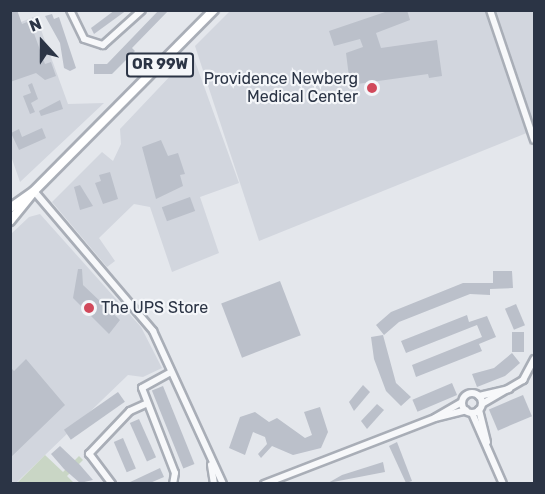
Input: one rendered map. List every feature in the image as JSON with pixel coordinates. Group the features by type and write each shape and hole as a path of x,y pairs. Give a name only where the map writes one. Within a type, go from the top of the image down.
{"highway":[{"name":"OR 99W","path":"10,221 34,191 213,10"},
{"name":"OR 99W","path":"10,208 34,191"}],"street":[{"path":"70,10 84,39 103,45 142,10"},
{"path":"490,10 534,140"},
{"path":"34,191 149,326 211,465 223,483"},
{"path":"264,483 435,418 475,409 509,389 527,374 534,359"},
{"path":"171,372 144,384 146,404 175,473 173,483"},
{"path":"435,418 462,402 468,394 479,396 509,389"},
{"path":"479,396 475,409 503,483"},
{"path":"462,402 475,409"},
{"path":"112,483 89,454 130,411 146,404"},
{"path":"211,465 214,483"}],"shaded area":[{"name":"Providence Newberg Medical Center","path":"230,11 534,11 534,130 259,241 195,46"},
{"path":"36,16 68,104 104,103 20,182 11,156 11,26"},
{"path":"192,53 239,183 200,197 219,253 172,272 150,207 134,204 99,238 115,261 107,267 52,202 102,152 113,161 121,144 120,129"},
{"path":"40,214 141,327 162,368 143,377 128,375 16,483 11,484 11,234 29,217"}],"green space":[{"path":"45,455 63,472 79,456 83,460 67,476 74,483 16,484"}],"building":[{"path":"10,10 17,10 22,24 35,19 37,23 31,25 45,64 51,62 56,76 45,80 36,73 10,82"},
{"path":"115,10 127,10 94,34 91,28"},
{"path":"159,10 169,10 132,48 135,51 112,74 94,74 94,64 107,64"},
{"path":"391,10 407,10 410,20 376,33 381,48 437,40 442,76 429,78 428,74 350,85 346,53 363,47 360,39 334,46 329,31"},
{"path":"52,14 54,19 59,17 76,68 70,71 64,68 60,43 45,16"},
{"path":"32,83 38,99 31,103 35,112 30,114 23,96 31,93 28,85"},
{"path":"60,100 63,109 41,116 39,111"},
{"path":"42,128 46,138 19,150 11,133 19,129 22,137"},
{"path":"161,140 168,156 178,153 185,174 180,175 183,186 156,199 142,147"},
{"path":"110,172 118,199 103,204 95,183 101,181 99,175"},
{"path":"80,185 93,206 80,210 74,187"},
{"path":"190,197 195,211 167,221 162,207"},
{"path":"78,269 82,269 83,285 120,320 109,334 73,298"},
{"path":"493,271 512,271 513,288 490,289 490,295 470,294 399,322 384,335 376,325 391,312 463,283 493,283"},
{"path":"280,281 301,335 242,358 221,304"},
{"path":"516,304 525,325 514,330 505,309"},
{"path":"467,315 469,322 487,316 496,337 479,344 482,351 416,377 412,365 482,337 477,325 406,353 401,341"},
{"path":"512,332 524,332 524,352 512,352"},
{"path":"383,335 396,383 411,397 401,406 386,391 374,359 371,337"},
{"path":"512,353 520,363 505,376 477,387 472,374 494,368"},
{"path":"26,359 65,405 10,458 10,367 14,371"},
{"path":"452,383 457,395 417,412 412,400"},
{"path":"363,385 370,392 354,411 349,402"},
{"path":"163,386 194,464 183,468 152,390"},
{"path":"118,392 125,402 71,440 64,430"},
{"path":"523,395 532,416 498,431 489,409"},
{"path":"377,404 384,410 367,429 361,421"},
{"path":"320,407 328,432 321,448 293,455 272,446 261,458 258,454 267,444 265,437 253,432 245,455 229,448 240,417 255,412 269,422 277,418 305,438 312,435 304,412"},
{"path":"139,419 156,457 147,461 130,423"},
{"path":"123,438 136,468 127,472 114,442"},
{"path":"397,442 412,481 406,483 389,446"},
{"path":"60,446 93,480 80,483 64,469 51,454"},
{"path":"383,462 385,472 328,483 342,475"},
{"path":"160,468 164,477 150,483 128,483"}],"place":[{"name":"Providence Newberg Medical Center","path":"372,88"},
{"name":"The UPS Store","path":"89,308"}]}
